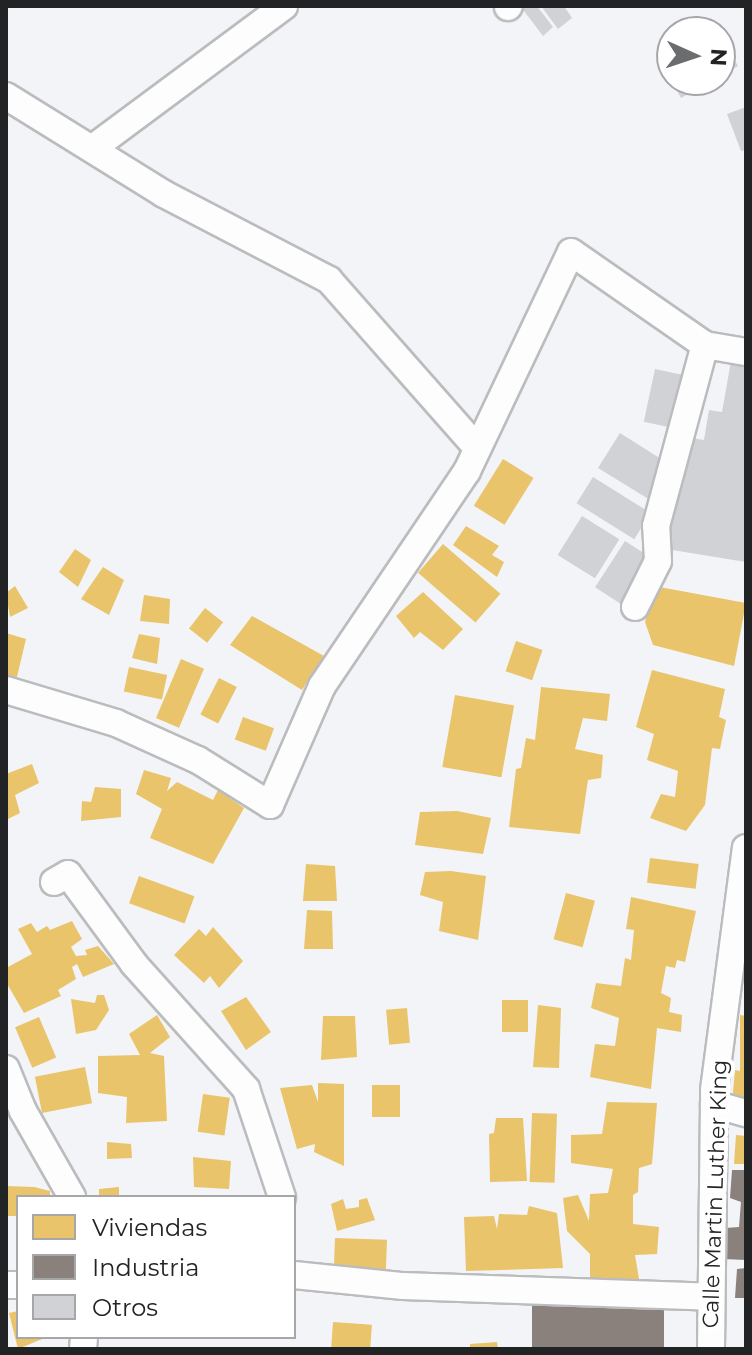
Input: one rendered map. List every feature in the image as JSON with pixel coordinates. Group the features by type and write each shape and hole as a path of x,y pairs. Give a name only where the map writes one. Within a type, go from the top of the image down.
{"street":[{"path":"93,148 284,6"},
{"path":"6,96 164,194 329,280 477,448"},
{"path":"6,690 116,723 211,767 270,805 322,686 392,576 451,497 571,252 705,345 746,352"},
{"path":"635,607 658,561 656,526 705,345"},
{"name":"Calle Martin Luther King","path":"711,1349 714,1104 741,914 746,848"},
{"path":"54,882 68,874 134,964 246,1089 281,1195"},
{"path":"6,1069 12,1097 71,1195"},
{"path":"714,1104 746,1113"},
{"path":"296,1275 403,1286 711,1297"}],"building: Viviendas":[{"path":"503,459 534,478 504,525 474,506"},
{"path":"466,526 499,546 492,555 504,562 497,577 453,545"},
{"path":"443,544 500,594 475,623 418,573"},
{"path":"75,549 91,560 78,587 59,572"},
{"path":"103,567 124,580 109,615 81,599"},
{"path":"15,586 28,608 10,617 6,593"},
{"path":"654,586 746,603 734,666 653,645 645,622"},
{"path":"423,592 463,629 443,650 420,632 414,638 396,616"},
{"path":"144,595 170,599 169,624 140,621"},
{"path":"205,608 223,622 207,643 189,628"},
{"path":"252,616 324,656 302,690 230,645"},
{"path":"6,633 26,639 16,681 6,679"},
{"path":"139,634 160,638 157,664 132,658"},
{"path":"516,641 542,650 532,680 506,671"},
{"path":"181,659 204,669 179,728 156,718"},
{"path":"129,667 167,675 162,700 124,691"},
{"path":"652,670 725,689 719,717 726,720 720,749 712,748 705,805 686,831 650,818 661,794 675,797 678,771 647,760 654,734 636,727"},
{"path":"219,678 237,687 218,724 200,715"},
{"path":"541,687 610,694 607,721 583,718 575,749 603,755 601,778 588,780 580,834 509,827 516,769 521,768 526,738 535,740"},
{"path":"455,695 514,705 501,777 442,767"},
{"path":"243,717 274,728 266,751 235,740"},
{"path":"32,764 39,783 15,795 20,813 6,820 6,774"},
{"path":"144,770 171,778 167,791 177,782 213,800 218,790 244,808 213,864 150,838 162,809 136,794"},
{"path":"95,787 121,789 121,817 81,821 82,801 91,802"},
{"path":"457,811 491,818 483,854 415,845 420,812"},
{"path":"650,858 699,864 696,889 647,883"},
{"path":"306,864 335,866 337,901 303,901"},
{"path":"451,871 486,876 478,940 439,931 443,902 420,895 425,872"},
{"path":"139,876 194,896 185,923 129,903"},
{"path":"566,893 595,901 583,947 554,939"},
{"path":"631,897 696,911 685,962 677,960 675,968 666,966 661,993 671,998 669,1012 682,1015 681,1032 657,1028 651,1089 590,1077 595,1044 615,1046 619,1018 591,1008 596,983 621,986 625,958 631,960 634,930 626,929"},
{"path":"307,910 332,911 333,949 304,949"},
{"path":"72,921 82,939 71,947 76,956 87,955 85,950 98,946 114,964 83,977 77,964 72,967 76,979 58,990 61,996 24,1013 6,982 6,968 32,954 18,929 31,923 37,932 47,926 50,930"},
{"path":"213,927 243,961 219,988 210,976 204,983 174,955 199,929 206,936"},
{"path":"97,995 104,995 109,1010 96,1030 76,1034 71,999 95,1003"},
{"path":"246,997 271,1032 246,1050 221,1011"},
{"path":"502,1000 528,1000 528,1032 502,1032"},
{"path":"538,1005 561,1008 559,1068 533,1067"},
{"path":"407,1008 410,1043 389,1045 386,1010"},
{"path":"157,1015 170,1037 150,1053 164,1056 167,1121 126,1123 127,1097 98,1093 98,1056 140,1055 129,1034"},
{"path":"740,1015 746,1016 746,1106 732,1103 735,1070 740,1071"},
{"path":"323,1016 355,1016 357,1057 321,1060"},
{"path":"39,1017 56,1058 32,1068 15,1027"},
{"path":"85,1067 92,1103 42,1113 35,1077"},
{"path":"318,1083 344,1084 344,1166 314,1152 315,1144 297,1149 280,1088 312,1085 318,1102"},
{"path":"372,1085 400,1085 400,1117 372,1117"},
{"path":"203,1094 230,1098 224,1135 198,1132"},
{"path":"607,1102 657,1103 652,1164 639,1168 638,1192 633,1195 633,1224 659,1227 657,1254 635,1255 640,1285 590,1285 590,1254 567,1231 563,1198 578,1195 589,1221 590,1194 608,1193 613,1169 571,1163 571,1135 602,1134"},
{"path":"532,1113 557,1114 555,1183 530,1182"},
{"path":"496,1118 523,1118 527,1181 490,1182 489,1134 494,1133"},
{"path":"736,1135 746,1136 746,1164 734,1164"},
{"path":"107,1142 131,1144 132,1158 107,1159"},
{"path":"193,1157 231,1161 229,1189 194,1187"},
{"path":"6,1186 50,1191 50,1195 16,1195 16,1216 6,1216"},
{"path":"119,1187 119,1195 99,1195 99,1189"},
{"path":"367,1198 375,1220 337,1231 331,1204 343,1199 346,1209 359,1207 359,1200"},
{"path":"529,1206 557,1213 563,1268 466,1271 464,1217 494,1216 497,1229 499,1214 527,1215"},
{"path":"335,1238 387,1240 386,1270 334,1268"},
{"path":"16,1311 16,1339 42,1339 18,1349 9,1313"},
{"path":"333,1322 372,1325 370,1349 331,1349"},
{"path":"497,1342 498,1349 470,1349 470,1344"}],"building: Industria":[{"path":"732,1170 746,1170 746,1260 723,1259 725,1228 739,1227 741,1202 730,1198"},
{"path":"746,1268 746,1298 735,1298 737,1269"},
{"path":"532,1301 664,1301 664,1349 532,1349"}],"building: Otros":[{"path":"537,6 553,27 543,36 521,7"},
{"path":"541,6 564,6 572,18 558,29"},
{"path":"746,107 746,150 741,151 727,114"},
{"path":"731,361 746,364 746,562 666,549 680,464 687,465 691,438 704,440 709,410 722,412"},
{"path":"655,369 684,375 673,428 644,422"},
{"path":"620,433 669,464 655,503 598,468"},
{"path":"593,477 651,513 634,539 577,503"},
{"path":"582,516 619,539 595,578 558,555"},
{"path":"625,541 650,557 620,603 595,587"}]}
